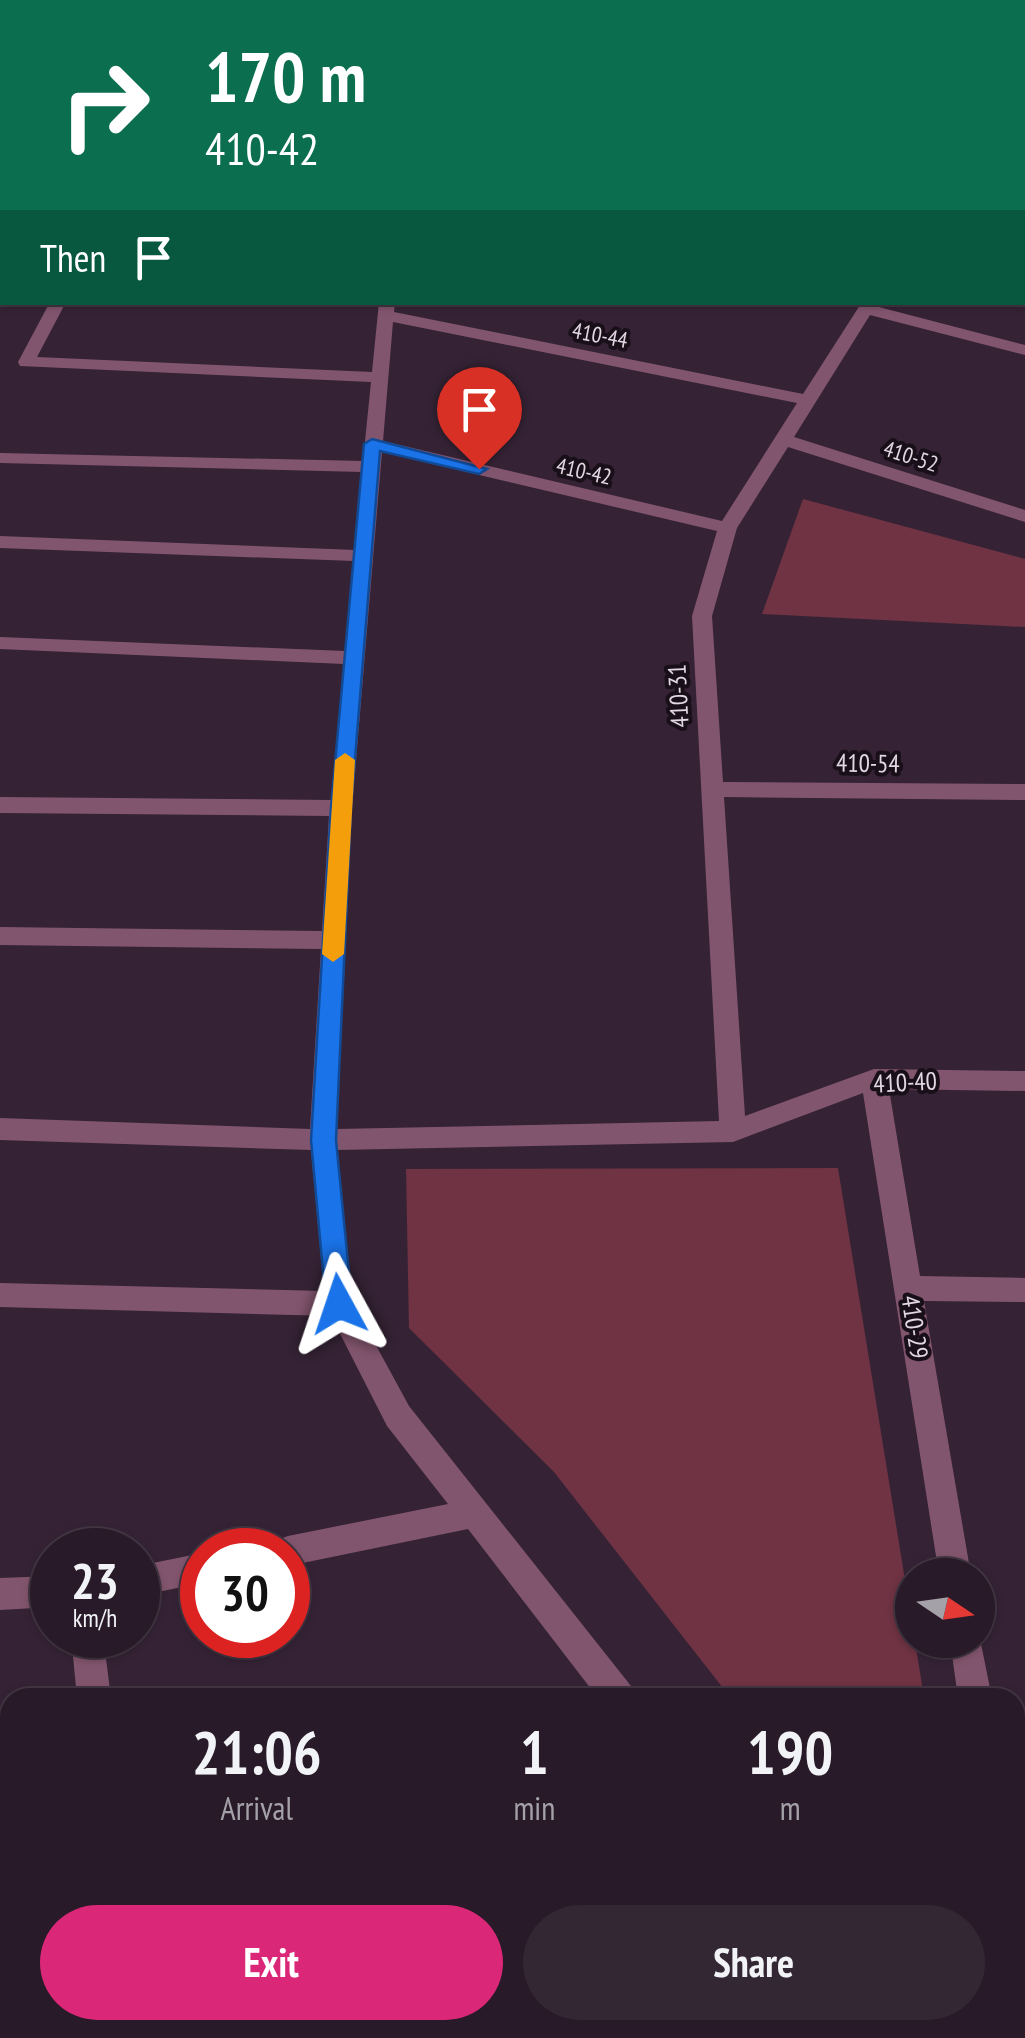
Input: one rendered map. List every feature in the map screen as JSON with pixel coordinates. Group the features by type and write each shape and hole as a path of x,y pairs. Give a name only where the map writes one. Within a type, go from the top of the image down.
{"street":[{"path":"56,305 26,362 379,377"},
{"path":"868,306 1025,350"},
{"name":"410-31","path":"733,1131 702,616 726,528 868,306"},
{"path":"386,309 341,808 324,1140 339,1304 398,1416 611,1688"},
{"name":"410-44","path":"386,309 806,400"},
{"name":"410-52","path":"782,439 1025,516"},
{"name":"410-42","path":"0,458 371,456 726,528"},
{"path":"0,542 364,556"},
{"path":"0,643 355,658"},
{"name":"410-54","path":"710,789 1025,792"},
{"path":"0,806 341,808"},
{"path":"0,936 334,940"},
{"name":"410-40","path":"0,1129 324,1140 733,1131 874,1079 1025,1080"},
{"name":"410-29","path":"874,1079 952,1558"},
{"path":"908,1288 1025,1290"},
{"path":"0,1295 339,1304"},
{"path":"310,1547 475,1513"},
{"path":"0,1594 30,1593"},
{"path":"90,1658 93,1688"},
{"path":"969,1658 973,1688"}],"shaded area":[{"path":"803,499 1025,559 1025,627 762,614"},
{"path":"838,1168 901,1558 895,1558 895,1658 918,1658 923,1688 723,1688 554,1472 409,1328 406,1169"}],"slow traffic":[{"path":"333,954 345,760"}],"route":[{"path":"339,1304 324,1140 341,808 372,444 479,469"}]}
